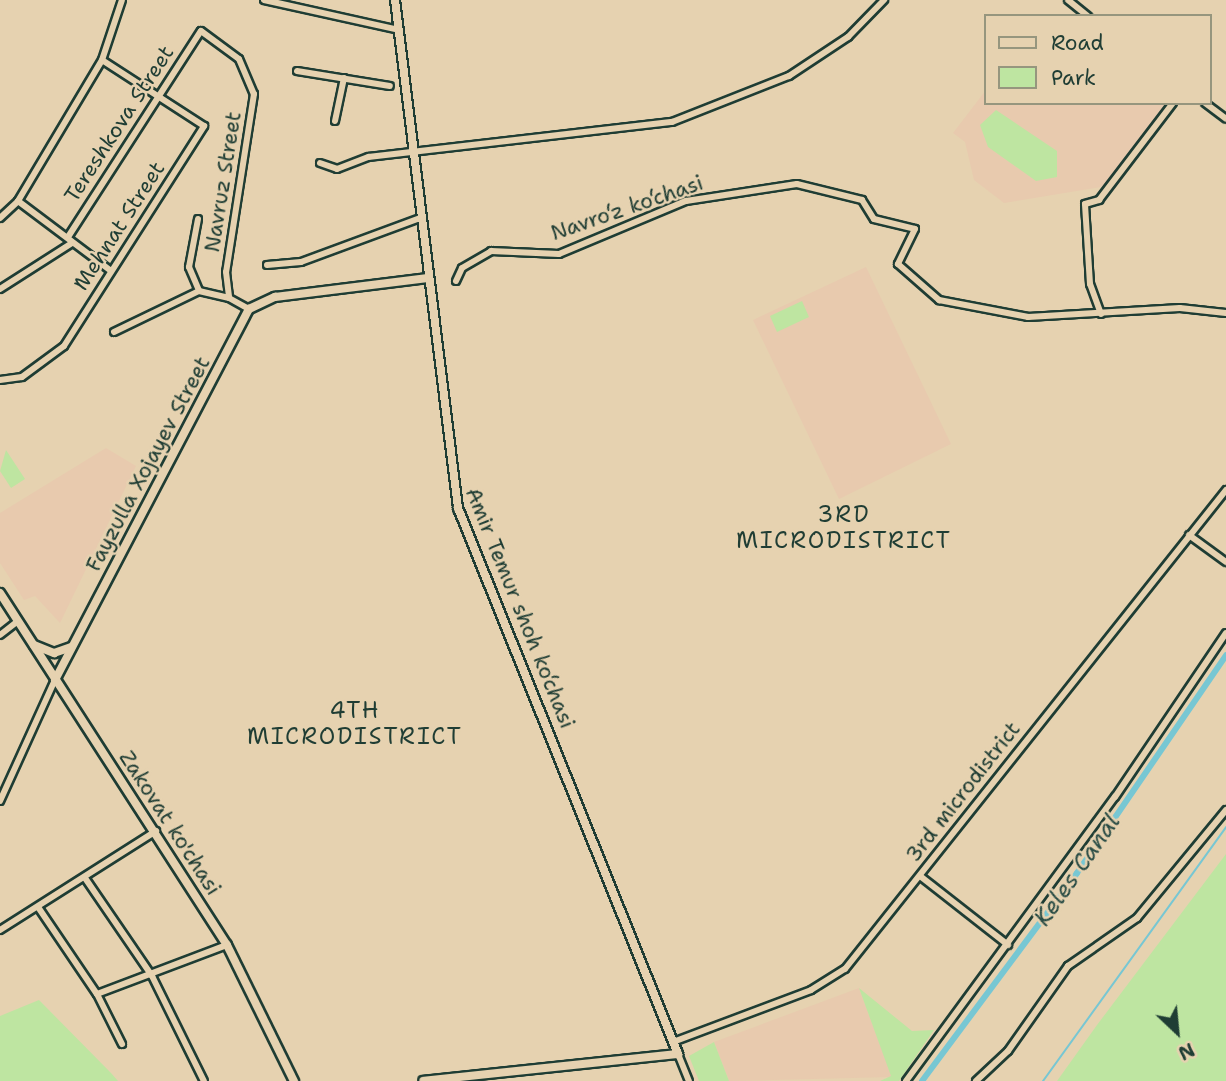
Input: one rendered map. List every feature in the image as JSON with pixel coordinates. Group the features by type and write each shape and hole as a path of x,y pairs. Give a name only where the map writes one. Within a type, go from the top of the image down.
{"main road":[{"name":"Amir Temur shoh ko‘chasi","path":"396,0 420,218 458,508 678,1054"},
{"path":"249,309 275,297 428,278"},
{"name":"Fayzulla Xojayev Street","path":"55,680 249,309"},
{"name":"Zakovat ko'chasi","path":"0,593 228,945 295,1081"},
{"path":"32,644 54,653 73,645"},
{"path":"43,660 66,659"},
{"path":"423,1081 678,1054"}],"street":[{"path":"0,218 18,201 102,60 122,0"},
{"path":"264,0 398,30"},
{"path":"320,163 337,169 369,158 413,156 667,123 713,110 807,65 884,0"},
{"path":"1068,0 1086,14"},
{"name":"Tereshkova Street","path":"0,289 70,240 158,93 201,31"},
{"name":"Navruz Street","path":"201,31 239,59 254,94 229,251 229,298"},
{"path":"102,60 158,93"},
{"path":"298,71 390,86"},
{"path":"335,121 344,78"},
{"name":"Mehnat Street","path":"0,380 22,377 64,346 204,126 158,93"},
{"path":"1101,314 1090,284 1085,204 1099,200 1171,105"},
{"path":"1208,105 1226,119"},
{"name":"Navro‘z ko‘chasi","path":"456,281 462,268 491,251 559,254 686,201 797,184 862,200 874,219 915,229 898,264 939,300 1028,317 1180,308 1226,313"},
{"path":"18,201 110,270"},
{"path":"267,265 301,262 420,218"},
{"path":"198,219 189,267 199,291"},
{"path":"114,332 199,291 229,298 249,309"},
{"name":"3rd microdistrict","path":"673,1042 836,977 920,876 1226,490"},
{"path":"1189,535 1226,562"},
{"path":"0,635 18,621"},
{"path":"906,1081 1008,945 1226,633"},
{"name":"Fayzulla Xojayev Street","path":"0,800 55,680"},
{"path":"976,1081 1008,1051 1069,966 1137,918 1226,810"},
{"path":"0,930 156,831"},
{"path":"920,876 1008,945"},
{"path":"85,878 152,976 204,1081"},
{"path":"38,907 97,994 122,1044"},
{"path":"97,994 152,976 228,945"},
{"path":"678,1054 689,1081"}],"shaded area":[{"path":"984,93 984,105 1173,105 1113,185 1004,203 974,180 965,142 953,133"},
{"path":"866,267 951,444 839,499 753,320"},
{"path":"106,448 136,466 60,623 35,596 24,600 0,563 0,513"},
{"path":"859,988 892,1077 729,1081 714,1042"}],"green space":[{"path":"996,110 1057,151 1057,177 1036,181 988,147 980,125"},
{"path":"802,301 809,317 777,332 770,316"},
{"path":"6,450 25,479 11,488 0,471"},
{"path":"1226,854 1226,1081 1057,1081 1097,1025"},
{"path":"859,988 912,1031 934,1030 899,1081 880,1081 891,1076"},
{"path":"39,1000 118,1081 0,1081 0,1016"},
{"path":"714,1042 729,1081 699,1081 689,1056"}],"waterway":[{"name":"Keles Canal","path":"922,1081 1077,873 1226,655"},
{"path":"1043,1081 1226,827"}],"district":[{"name":"3RD MICRODISTRICT","path":"844,527"},
{"name":"4TH MICRODISTRICT","path":"355,723"}]}
